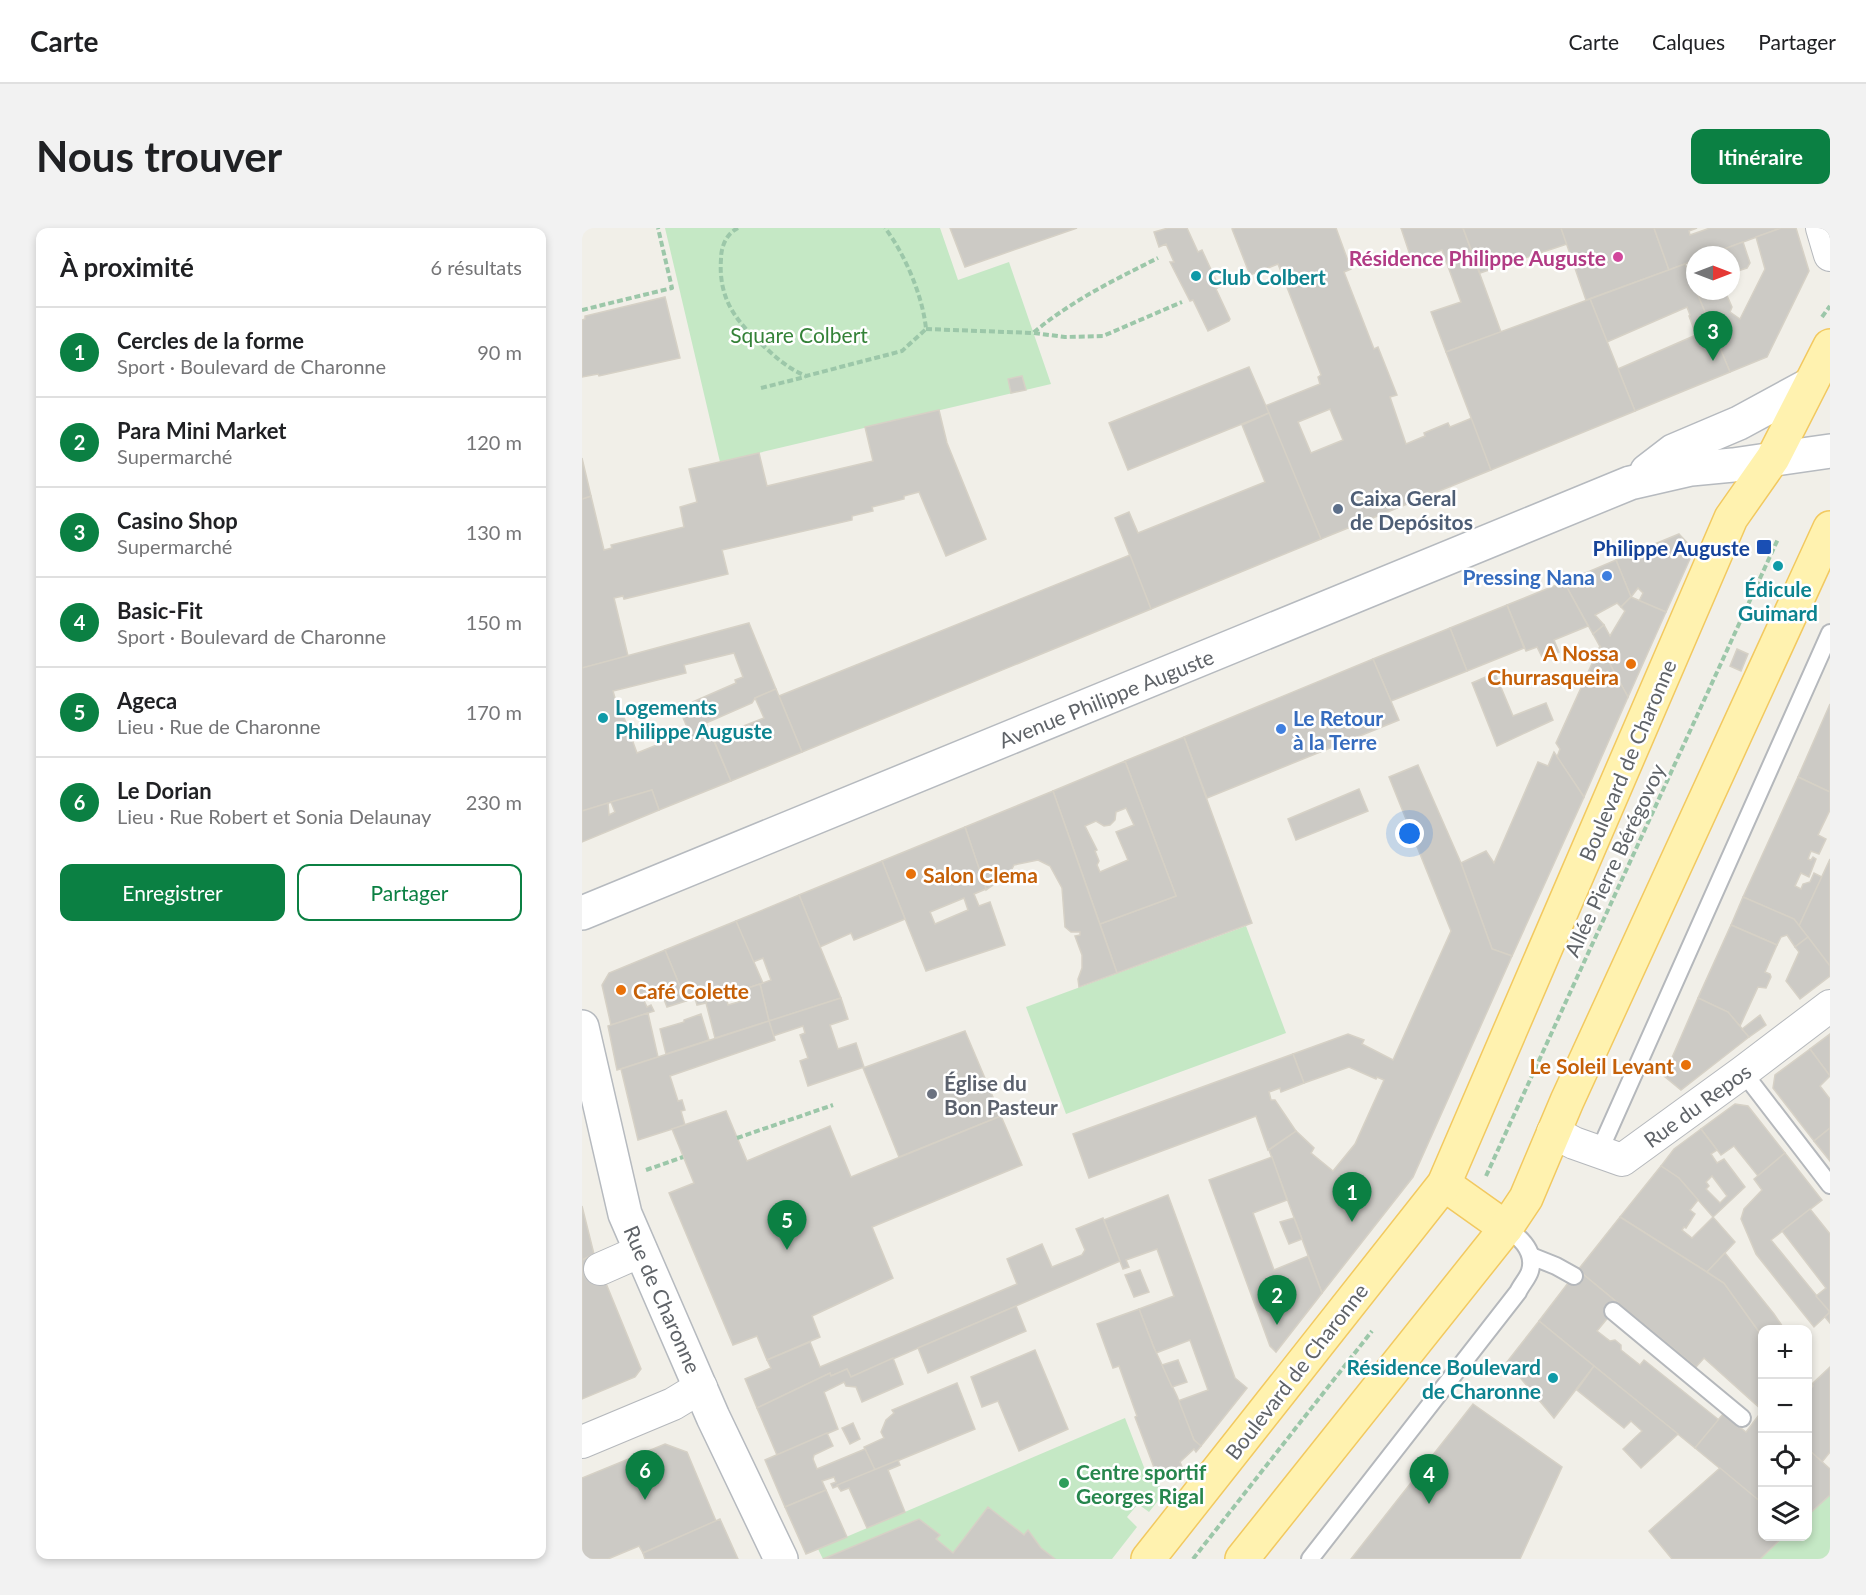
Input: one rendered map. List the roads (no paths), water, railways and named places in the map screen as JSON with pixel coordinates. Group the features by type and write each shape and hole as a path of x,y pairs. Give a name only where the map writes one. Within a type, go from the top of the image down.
{"main road":[{"name":"Boulevard de Charonne","path":"1148,1559 1444,1184 1731,518 1773,458 1830,346"},
{"name":"Avenue Philippe Auguste","path":"1630,483 1674,452 1739,423 1809,385"},
{"name":"Avenue Philippe Auguste","path":"582,913 1630,483 1691,469 1830,451"},
{"path":"1242,1559 1506,1228 1526,1198 1830,528"},
{"name":"Rue de Charonne","path":"582,1027 625,1214 713,1417 781,1559"},
{"path":"1444,1184 1506,1228"}],"street":[{"path":"1822,228 1830,255"},
{"name":"Rue du Repos","path":"1554,1132 1622,1160 1830,1006"},
{"path":"600,1269 641,1251"},
{"path":"582,1442 673,1404 701,1387"}],"lane":[{"path":"1599,1152 1830,633"},
{"path":"1743,1072 1830,1185"},
{"path":"1310,1559 1518,1292 1530,1271 1531,1256 1523,1240 1506,1228"},
{"path":"1531,1256 1574,1276"},
{"path":"1613,1311 1742,1418"}],"place":[{"name":"Résidence Philippe Auguste","path":"1618,257"},
{"name":"Club Colbert","path":"1196,276"},
{"name":"Casino Shop","path":"1713,361"},
{"name":"Caixa Geral de Depósitos","path":"1338,509"},
{"name":"Philippe Auguste","path":"1764,547"},
{"name":"Édicule Guimard","path":"1778,566"},
{"name":"Pressing Nana","path":"1607,576"},
{"name":"A Nossa Churrasqueira","path":"1631,664"},
{"name":"Logements Philippe Auguste","path":"603,718"},
{"name":"Le Retour à la Terre","path":"1281,729"},
{"name":"Salon Clema","path":"911,874"},
{"name":"Café Colette","path":"621,990"},
{"name":"Le Soleil Levant","path":"1686,1065"},
{"name":"Église du Bon Pasteur","path":"932,1094"},
{"name":"Cercles de la forme","path":"1352,1222"},
{"name":"Ageca","path":"787,1250"},
{"name":"Para Mini Market","path":"1277,1325"},
{"name":"Résidence Boulevard de Charonne","path":"1553,1378"},
{"name":"Centre sportif Georges Rigal","path":"1064,1483"},
{"name":"Le Dorian","path":"645,1500"},
{"name":"Basic-Fit","path":"1429,1504"}],"park label":[{"name":"Square Colbert","path":"799,334"}]}
